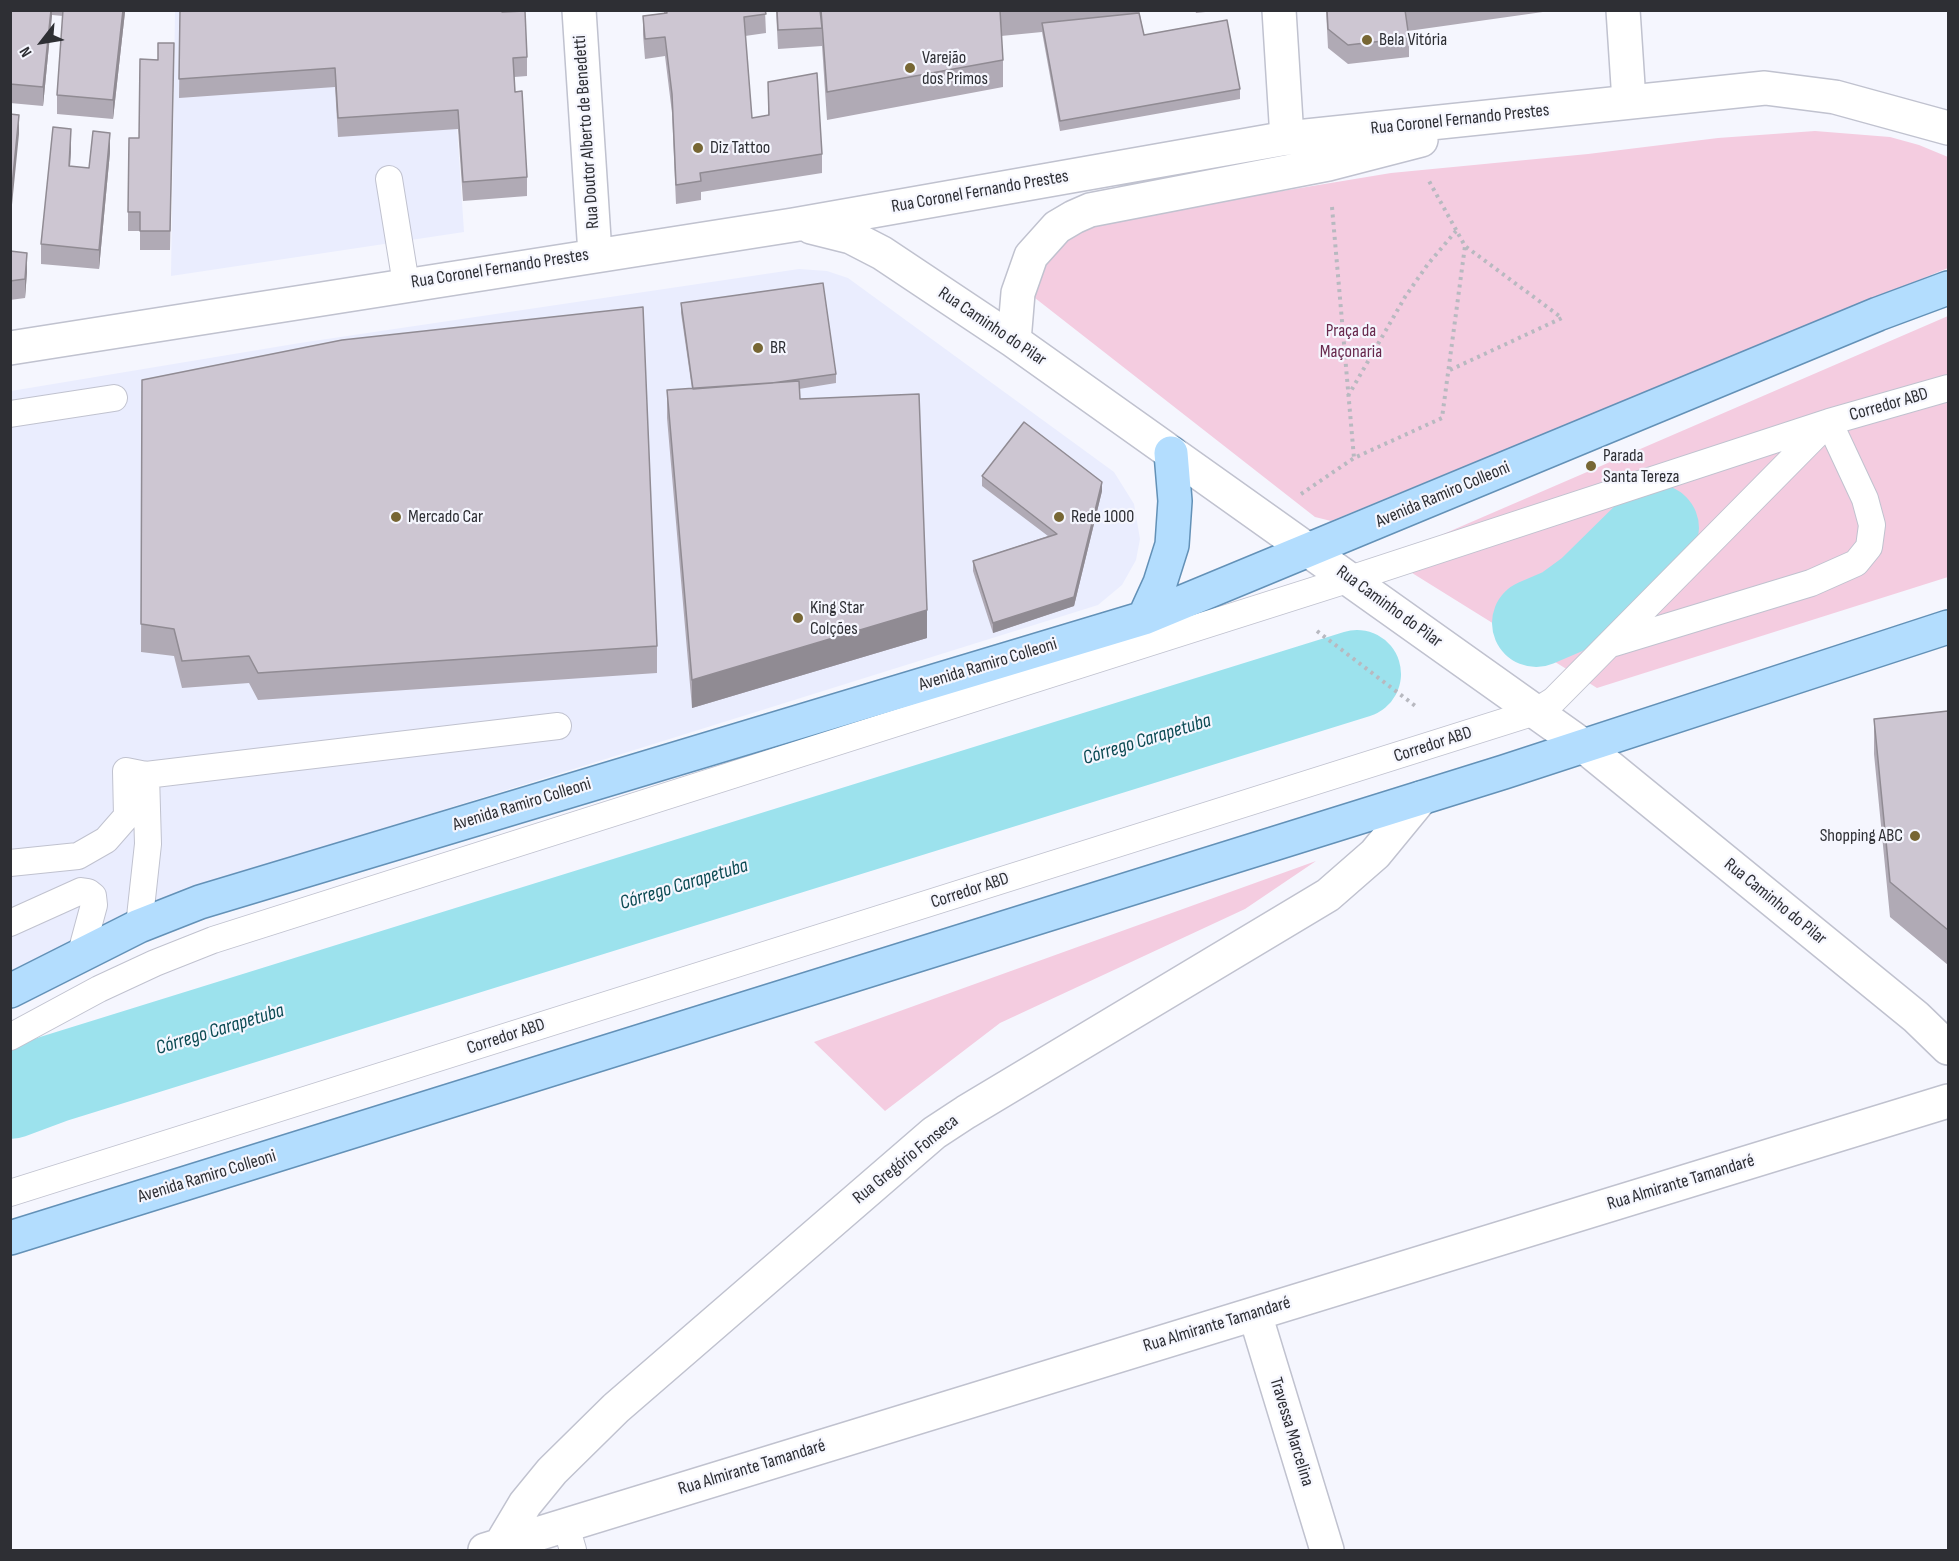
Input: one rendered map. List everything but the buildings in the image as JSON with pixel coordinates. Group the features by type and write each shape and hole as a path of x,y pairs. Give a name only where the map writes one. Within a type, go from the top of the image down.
{"main road":[{"name":"Rua Doutor Alberto de Benedetti","path":"579,10 595,254"},
{"path":"1279,10 1287,138"},
{"path":"1623,10 1629,101"},
{"name":"Rua Coronel Fernando Prestes","path":"10,348 595,254 793,225 1287,138 1476,120 1720,91 1786,89 1835,97 1948,128"},
{"path":"1014,340 1022,274 1030,256 1057,227 1090,210 1328,164 1409,145 1476,120"},
{"name":"Rua Caminho do Pilar","path":"793,225 826,229 851,237 882,253 1014,340 1311,550 1585,747 1916,1017 1948,1048"},
{"name":"Avenida Ramiro Colleoni","path":"10,991 81,953 139,926 211,898 1144,618 1856,323 1948,288"},
{"path":"1144,618 1160,583 1172,546 1175,501 1171,453"},
{"name":"Avenida Ramiro Colleoni","path":"10,1238 1585,747 1948,627"},
{"name":"Rua Gregório Fonseca","path":"492,1548 552,1470 616,1408 934,1133 1328,895 1375,855 1421,798"},
{"name":"Rua Almirante Tamandaré","path":"492,1548 570,1538 1255,1314 1948,1101"},
{"name":"Travessa Marcelina","path":"1255,1314 1327,1551"}],"lane":[{"path":"389,179 406,284"},
{"name":"Corredor ABD","path":"10,1037 99,989 213,940 1350,579 1829,422 1948,388"},
{"path":"10,414 114,398"},
{"path":"1611,644 1811,583 1856,563 1869,547 1872,525 1865,499 1829,422"},
{"name":"Corredor ABD","path":"10,1193 1535,712 1554,700 1611,644 1829,422"},
{"path":"10,863 78,855 106,840 127,816 126,771 146,775 558,726"},
{"path":"139,926 148,844 146,775"},
{"path":"10,923 81,891 88,892 93,896 94,905 81,953"}],"path":[{"path":"1409,145 1466,246 1562,318 1449,370"},
{"path":"1328,164 1353,458"},
{"path":"1348,397 1405,297 1428,264 1456,231"},
{"path":"1266,518 1353,458 1442,418 1466,246"},
{"path":"1277,601 1457,737"}],"shaded area":[{"path":"175,11 524,11 527,76 454,81 464,232 171,276"},
{"path":"799,269 827,271 848,278 1114,472 1134,504 1140,539 1136,560 1122,585 1098,605 177,893 11,971 11,391 300,343"}],"green space":[{"name":"Praça da Maçonaria","path":"1815,131 1890,137 1919,145 1948,157 1948,268 1331,521 1315,517 1035,298 1033,278 1065,238 1095,222 1391,173 1588,154 1718,138"},
{"path":"1948,316 1948,577 1597,688 1388,558"},
{"path":"1316,861 1245,909 1000,1023 885,1111 814,1042"}],"waterway":[{"name":"Córrego Carapetuba","path":"1536,623 1564,611 1590,592 1655,528"},
{"name":"Córrego Carapetuba","path":"10,1095 53,1079 1357,674"}],"place":[{"name":"Bela Vitória","path":"1367,40"},
{"name":"Varejão dos Primos","path":"910,68"},
{"name":"Diz Tattoo","path":"698,148"},
{"name":"BR","path":"758,348"},
{"name":"Parada Santa Tereza","path":"1591,466"},
{"name":"Mercado Car","path":"396,517"},
{"name":"Rede 1000","path":"1059,517"},
{"name":"King Star Colções","path":"798,618"},
{"name":"Shopping ABC","path":"1915,836"}]}
